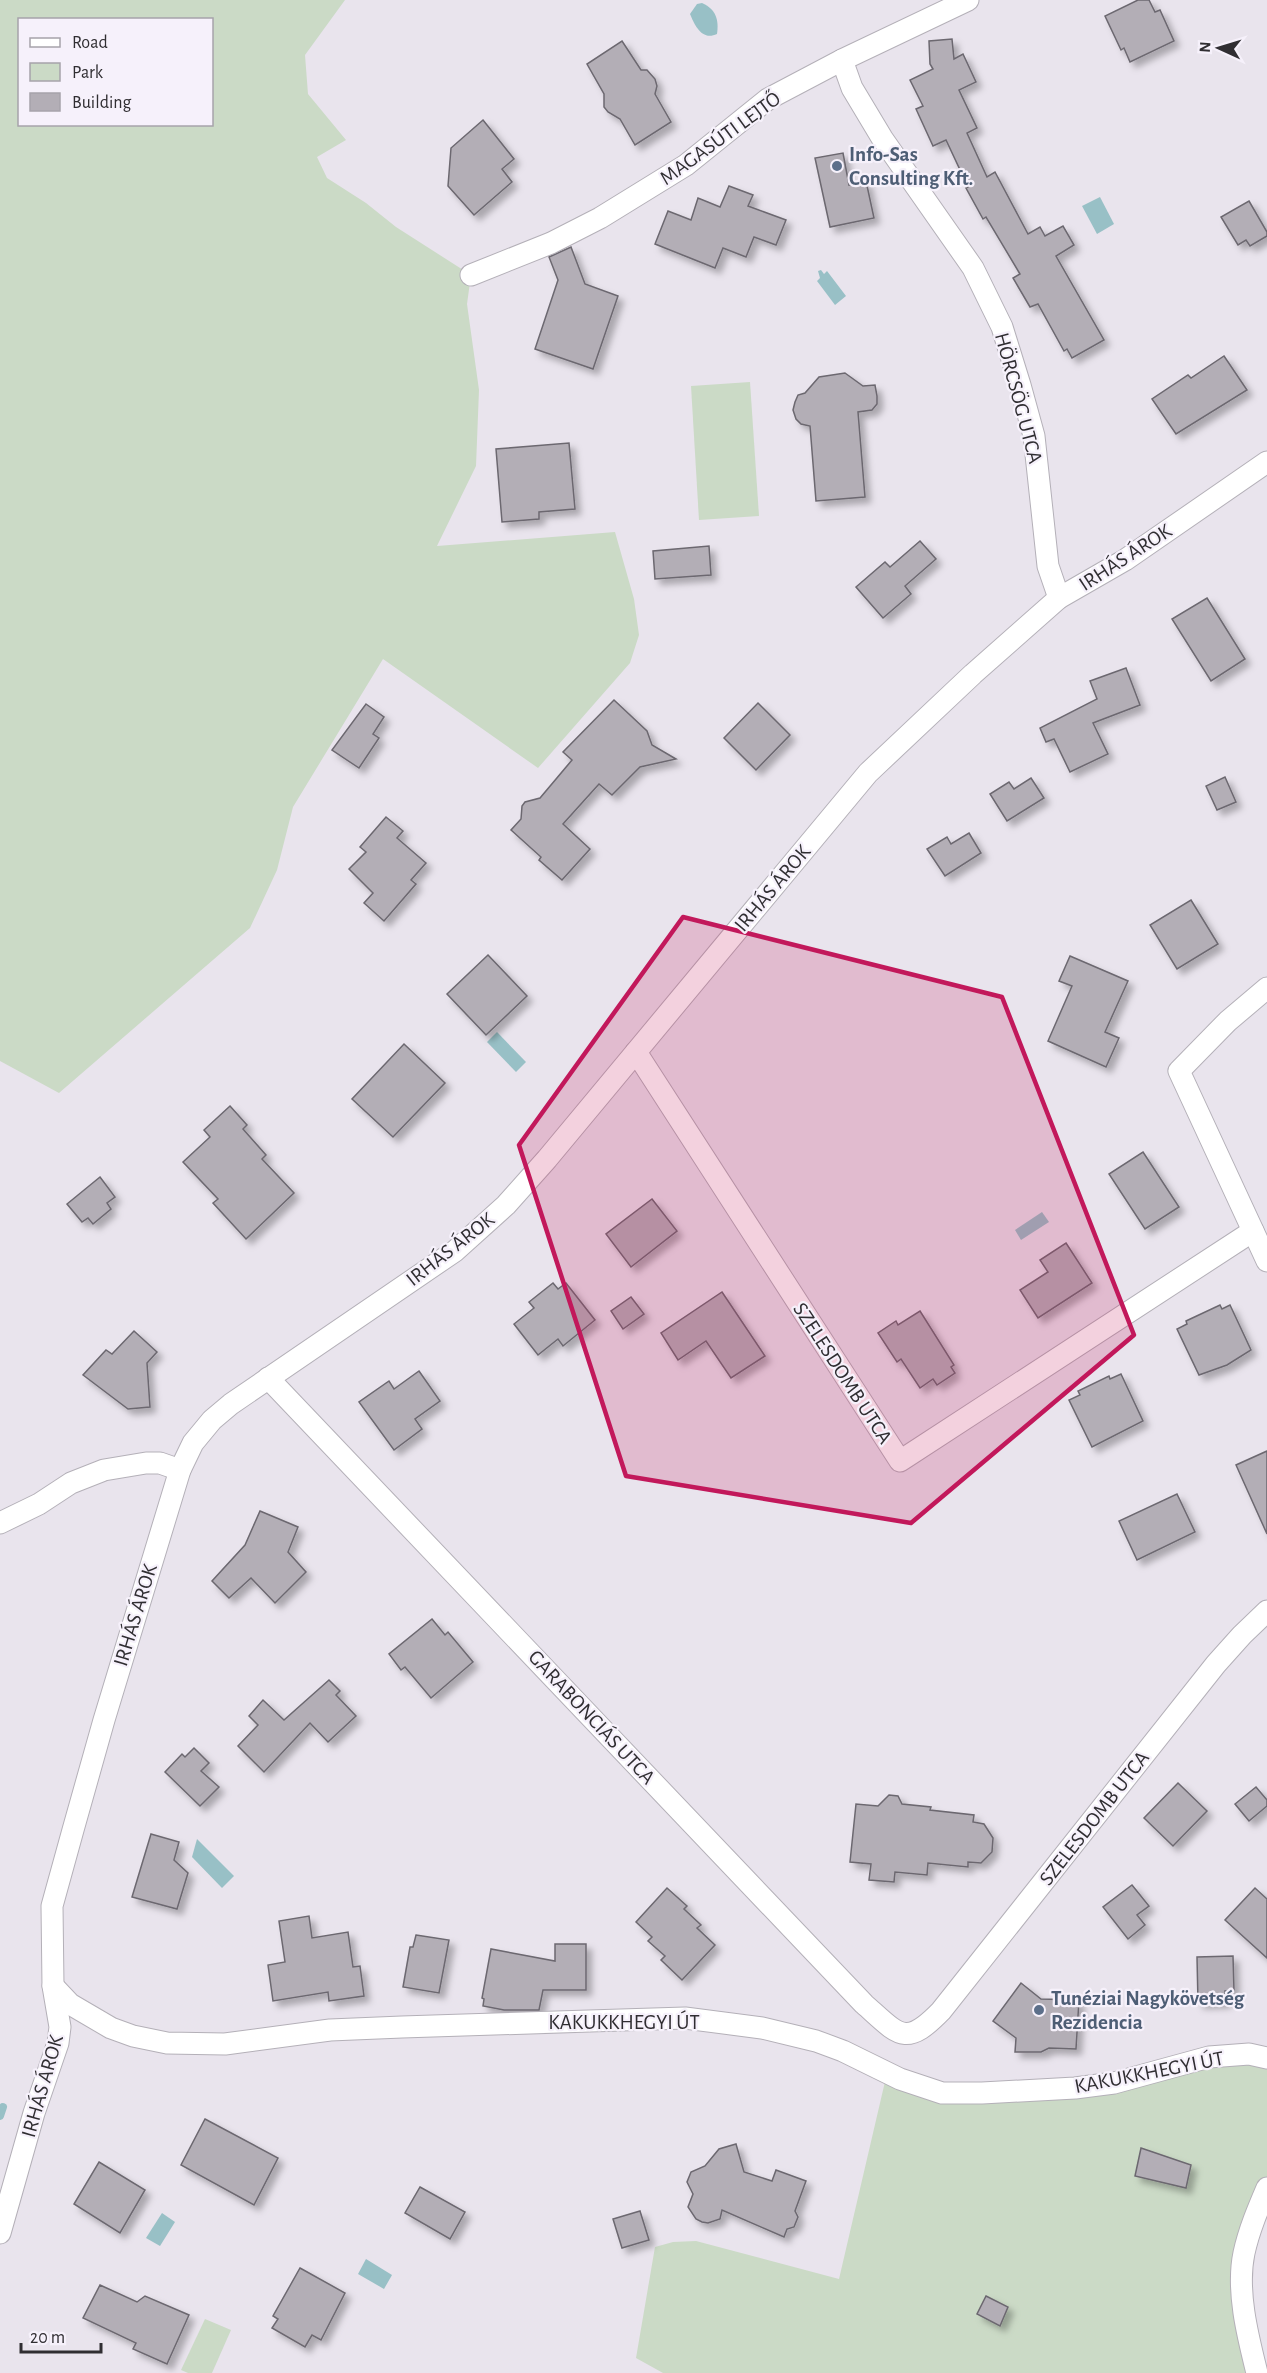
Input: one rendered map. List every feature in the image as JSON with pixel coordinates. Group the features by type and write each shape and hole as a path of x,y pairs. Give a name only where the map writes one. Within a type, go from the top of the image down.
{"street":[{"name":"MAGASÚTI LEJTŐ","path":"471,275 551,243 600,218 686,165 768,99 842,60 968,0"},
{"name":"HÖRCSÖG UTCA","path":"842,60 852,88 882,138 974,268 1002,327 1034,436 1048,566 1059,598"},
{"name":"IRHÁS ÁROK","path":"0,2233 34,2113 58,2043 60,2027 53,1986 52,1906 104,1720 180,1470 193,1443 212,1420 268,1377 455,1251 506,1205 548,1159 868,773 973,674 1059,598 1125,560 1267,462"},
{"path":"1267,988 1228,1021 1179,1071 1267,1261"},
{"name":"SZELESDOMB UTCA","path":"636,1052 900,1461 1253,1231"},
{"name":"GARABONCIÁS UTCA","path":"268,1377 864,2004 885,2023 902,2033 913,2035 925,2028"},
{"path":"0,1523 39,1504 71,1483 104,1470 146,1463 160,1463 180,1470"},
{"name":"SZELESDOMB UTCA","path":"925,2028 949,2002 1216,1664 1267,1611"},
{"name":"KAKUKKHEGYI ÚT","path":"53,1986 70,2004 111,2028 133,2036 189,2045 225,2044 330,2030 685,2018 762,2028 816,2041 843,2051 900,2079 942,2093 1075,2088 1114,2083 1209,2057 1249,2054 1267,2058"},
{"path":"1257,2373 1245,2311 1242,2278 1248,2237 1267,2188"}],"highlighted area":[{"path":"683,917 1002,997 1134,1335 911,1523 626,1476 519,1145"}],"green space":[{"path":"0,0 345,0 305,55 308,94 346,140 317,157 327,178 366,203 396,227 471,275 467,304 479,390 476,466 437,546 615,532 634,599 639,635 630,663 538,768 383,659 293,807 277,870 250,928 59,1093 0,1061"},
{"path":"750,382 759,516 699,520 691,386"},
{"path":"1267,2058 1267,2188 1243,2255 1257,2373 663,2373 636,2358 655,2247 673,2242 696,2241 839,2279 887,2073 942,2093"},
{"path":"205,2319 231,2330 212,2373 188,2373 181,2370"}],"water":[{"path":"702,3 711,8 716,16 717,34 712,36 707,36 700,31 690,14 697,4"},
{"path":"1100,197 1114,224 1097,234 1082,206"},
{"path":"821,270 824,274 827,271 846,296 835,305 817,281 820,278 818,271"},
{"path":"497,1032 526,1062 516,1072 487,1042"},
{"path":"1042,1212 1049,1222 1021,1240 1015,1230"},
{"path":"197,1839 234,1876 222,1888 192,1857"},
{"path":"162,2213 175,2222 160,2246 146,2238"},
{"path":"366,2259 392,2275 384,2289 358,2274"}],"building":[{"path":"1138,0 1149,0 1155,12 1160,10 1174,41 1130,62 1124,48 1121,50 1105,16"},
{"path":"952,39 954,59 963,54 976,82 959,90 977,128 967,133 987,177 995,172 1028,234 1040,227 1045,236 1063,226 1074,245 1056,256 1104,340 1072,358 1067,349 1064,351 1038,304 1030,307 1013,278 1020,274 986,217 983,219 966,188 968,187 946,140 933,146 916,109 923,106 910,80 933,69 930,64 929,41"},
{"path":"622,41 641,70 647,70 655,79 657,86 655,94 671,122 635,145 620,119 604,107 604,94 587,64"},
{"path":"483,120 514,159 502,169 512,182 474,215 448,186 451,148"},
{"path":"843,153 849,185 866,181 874,218 830,227 815,158"},
{"path":"729,186 753,195 748,206 786,220 776,245 754,237 746,257 723,248 715,268 655,244 668,211 691,220 698,198 720,207"},
{"path":"1249,201 1267,232 1267,236 1250,246 1246,240 1238,245 1221,217"},
{"path":"571,247 585,284 618,296 593,369 535,349 558,280 549,257"},
{"path":"1224,356 1247,390 1176,434 1152,399 1188,375 1191,378"},
{"path":"845,373 863,386 875,385 877,396 877,404 872,410 858,412 865,497 816,501 810,426 801,424 796,419 793,410 798,395 805,393 819,377"},
{"path":"569,443 575,509 539,512 539,519 502,522 496,449"},
{"path":"920,541 936,559 905,586 911,594 883,618 856,587 885,562 890,567"},
{"path":"709,546 711,575 655,579 653,551"},
{"path":"1207,598 1245,659 1211,681 1172,619"},
{"path":"1126,668 1140,705 1093,723 1108,754 1070,772 1054,739 1046,742 1040,728 1097,699 1090,681"},
{"path":"614,700 647,731 652,745 676,759 640,767 612,795 599,784 563,824 590,849 562,880 539,860 541,857 511,830 521,819 522,806 525,802 540,798 572,760 563,752"},
{"path":"758,703 790,735 756,770 724,738"},
{"path":"366,704 384,717 373,734 379,738 359,768 332,750"},
{"path":"1225,777 1236,802 1217,810 1206,786"},
{"path":"1031,778 1044,798 1007,821 990,794 1009,782 1014,789"},
{"path":"386,817 403,831 397,838 426,863 411,880 416,884 384,921 364,903 373,893 349,869 366,852 360,847"},
{"path":"969,833 981,853 945,876 927,849 947,837 951,844"},
{"path":"1191,900 1218,944 1177,969 1150,925"},
{"path":"488,955 527,996 486,1035 447,994"},
{"path":"1070,956 1128,981 1105,1032 1119,1038 1106,1067 1048,1041 1072,986 1059,981"},
{"path":"404,1044 445,1083 393,1137 352,1099"},
{"path":"230,1106 247,1125 243,1129 266,1155 262,1159 294,1193 246,1239 213,1203 218,1199 183,1162 210,1137 204,1130"},
{"path":"1143,1152 1179,1207 1145,1229 1109,1174"},
{"path":"100,1177 115,1197 107,1203 111,1209 93,1224 88,1218 82,1222 67,1204"},
{"path":"652,1199 677,1231 631,1267 606,1234"},
{"path":"1066,1243 1092,1283 1038,1318 1020,1290 1048,1272 1040,1260"},
{"path":"553,1283 558,1289 566,1283 595,1320 563,1346 558,1339 538,1355 514,1324 534,1308 529,1302"},
{"path":"722,1292 765,1356 731,1378 706,1341 678,1360 661,1333"},
{"path":"631,1297 644,1314 623,1329 611,1311"},
{"path":"1220,1305 1222,1309 1230,1305 1251,1350 1227,1365 1199,1375 1177,1329 1187,1324 1186,1321"},
{"path":"920,1311 954,1365 951,1367 955,1373 937,1385 933,1379 920,1388 901,1359 897,1362 878,1333 896,1321 898,1325"},
{"path":"134,1331 157,1352 147,1363 150,1407 128,1409 83,1375 106,1350 112,1354"},
{"path":"419,1371 440,1401 415,1419 422,1429 394,1450 359,1402 389,1381 394,1389"},
{"path":"1121,1374 1143,1421 1092,1447 1069,1400 1080,1395 1078,1391 1109,1376 1110,1379"},
{"path":"1267,1451 1267,1534 1236,1465"},
{"path":"1177,1494 1195,1532 1137,1560 1119,1521"},
{"path":"260,1511 298,1527 288,1552 306,1572 275,1603 251,1578 229,1598 212,1581 245,1545"},
{"path":"432,1619 445,1635 448,1632 473,1662 431,1698 405,1667 401,1670 389,1654"},
{"path":"329,1680 340,1691 336,1695 356,1716 328,1742 310,1723 264,1772 238,1746 258,1725 249,1716 263,1700 284,1720"},
{"path":"194,1748 209,1763 201,1771 219,1787 200,1806 165,1772 182,1754 185,1757"},
{"path":"1178,1783 1207,1811 1173,1846 1144,1818"},
{"path":"1256,1787 1267,1800 1267,1806 1249,1821 1235,1804"},
{"path":"889,1795 898,1796 902,1804 974,1815 973,1822 984,1824 993,1838 992,1852 981,1863 968,1862 968,1867 928,1863 927,1875 895,1872 894,1882 869,1880 871,1864 850,1862 856,1804 878,1806"},
{"path":"151,1834 179,1842 174,1860 188,1873 177,1909 132,1897"},
{"path":"1132,1885 1149,1906 1137,1915 1145,1925 1128,1939 1103,1907"},
{"path":"667,1888 687,1906 684,1909 701,1925 697,1928 715,1945 682,1980 661,1960 665,1956 648,1941 652,1937 636,1922"},
{"path":"1255,1888 1267,1899 1267,1958 1225,1920"},
{"path":"309,1916 312,1938 348,1932 353,1967 360,1966 364,1996 329,2001 328,1992 273,2001 268,1965 285,1962 279,1921"},
{"path":"416,1935 449,1940 439,1993 403,1987 410,1947 413,1947"},
{"path":"555,1944 586,1944 586,1990 543,1990 539,2010 504,2010 483,2006 484,1999 482,1998 491,1949 555,1961"},
{"path":"1233,1956 1234,1991 1225,1991 1225,2002 1198,2003 1197,1957"},
{"name":"Tunéziai Nagykövetség Rezidencia","path":"1021,1983 1041,1999 1079,2000 1076,2049 1049,2048 1041,2052 1015,2052 1016,2038 993,2021"},
{"path":"205,2119 278,2158 254,2205 181,2165"},
{"path":"736,2144 744,2172 772,2181 776,2170 806,2181 795,2211 798,2217 794,2227 787,2229 784,2237 722,2210 720,2219 708,2223 702,2222 696,2219 688,2207 693,2194 687,2182 691,2172 705,2166 719,2149"},
{"path":"1141,2148 1191,2165 1186,2188 1135,2176"},
{"path":"99,2162 145,2190 120,2233 74,2204"},
{"path":"420,2187 465,2212 450,2239 405,2213"},
{"path":"640,2211 649,2240 622,2248 613,2219"},
{"path":"300,2268 345,2293 321,2340 312,2335 305,2347 272,2328 278,2319 273,2316"},
{"path":"100,2285 137,2302 145,2296 189,2315 167,2364 133,2349 136,2343 83,2318"},
{"path":"986,2296 1008,2307 1000,2326 977,2314"}],"waterway":[{"path":"0,2116 3,2107"}],"place":[{"name":"Info-Sas Consulting Kft.","path":"837,166"},
{"name":"Tunéziai Nagykövetség Rezidencia","path":"1039,2010"}]}
